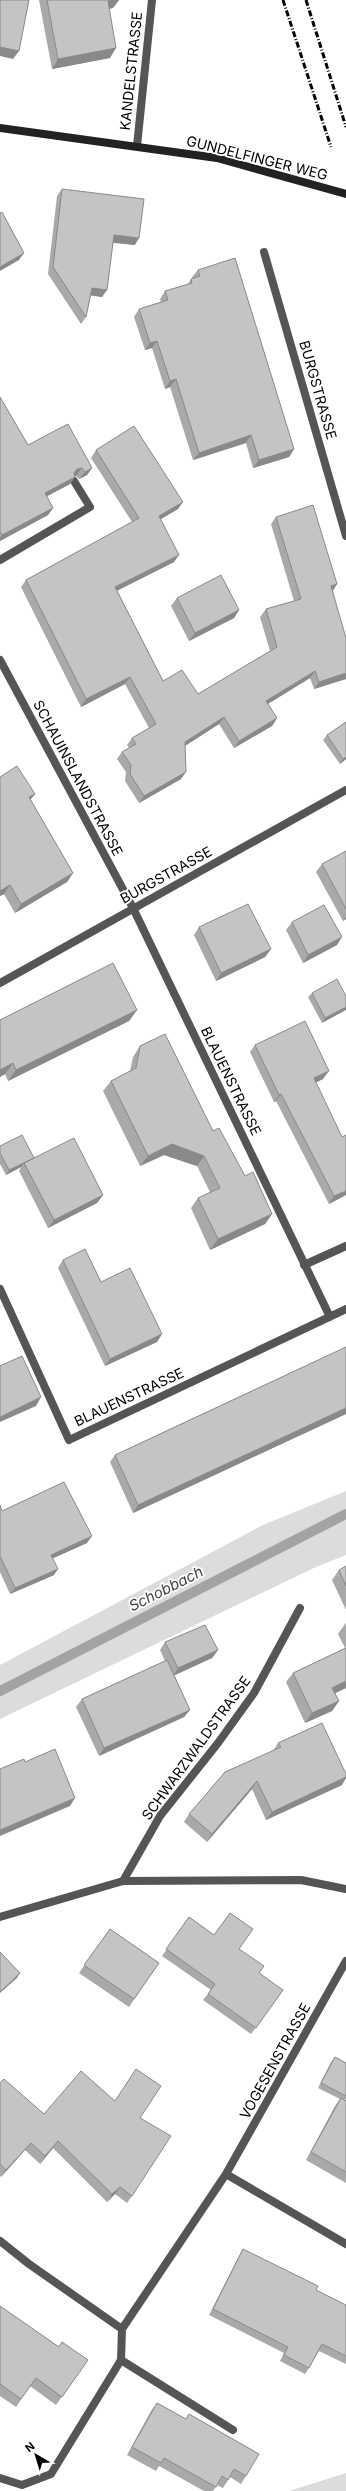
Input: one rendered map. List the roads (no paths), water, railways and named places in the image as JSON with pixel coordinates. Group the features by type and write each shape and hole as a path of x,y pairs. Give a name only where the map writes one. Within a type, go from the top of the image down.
{"street":[{"name":"KANDELSTRASSE","path":"137,146 152,0"},
{"name":"GUNDELFINGER WEG","path":"0,128 217,158 346,194"},
{"name":"BURGSTRASSE","path":"264,252 346,536"},
{"path":"0,560 90,507 74,481"},
{"name":"SCHAUINSLANDSTRASSE","path":"0,660 133,908"},
{"name":"BURGSTRASSE","path":"0,983 346,790"},
{"name":"BLAUENSTRASSE","path":"133,908 330,1317"},
{"path":"304,1265 346,1246"},
{"name":"BLAUENSTRASSE","path":"0,1289 69,1440 346,1310"},
{"name":"SCHWARZWALDSTRASSE","path":"123,1881 160,1816 218,1743 254,1693 300,1608"},
{"path":"0,1917 123,1881 300,1880 346,1889"},
{"name":"VOGESENSTRASSE","path":"122,2329 226,2174 346,1961"},
{"path":"226,2174 346,2244"},
{"path":"0,2241 29,2264 122,2329 121,2360 51,2474 22,2485 0,2478"},
{"path":"121,2360 233,2430"}],"waterway":[{"name":"Schobbach","path":"0,1691 346,1514"}],"railway":[{"path":"283,0 331,147"},
{"path":"306,0 346,127"}]}
